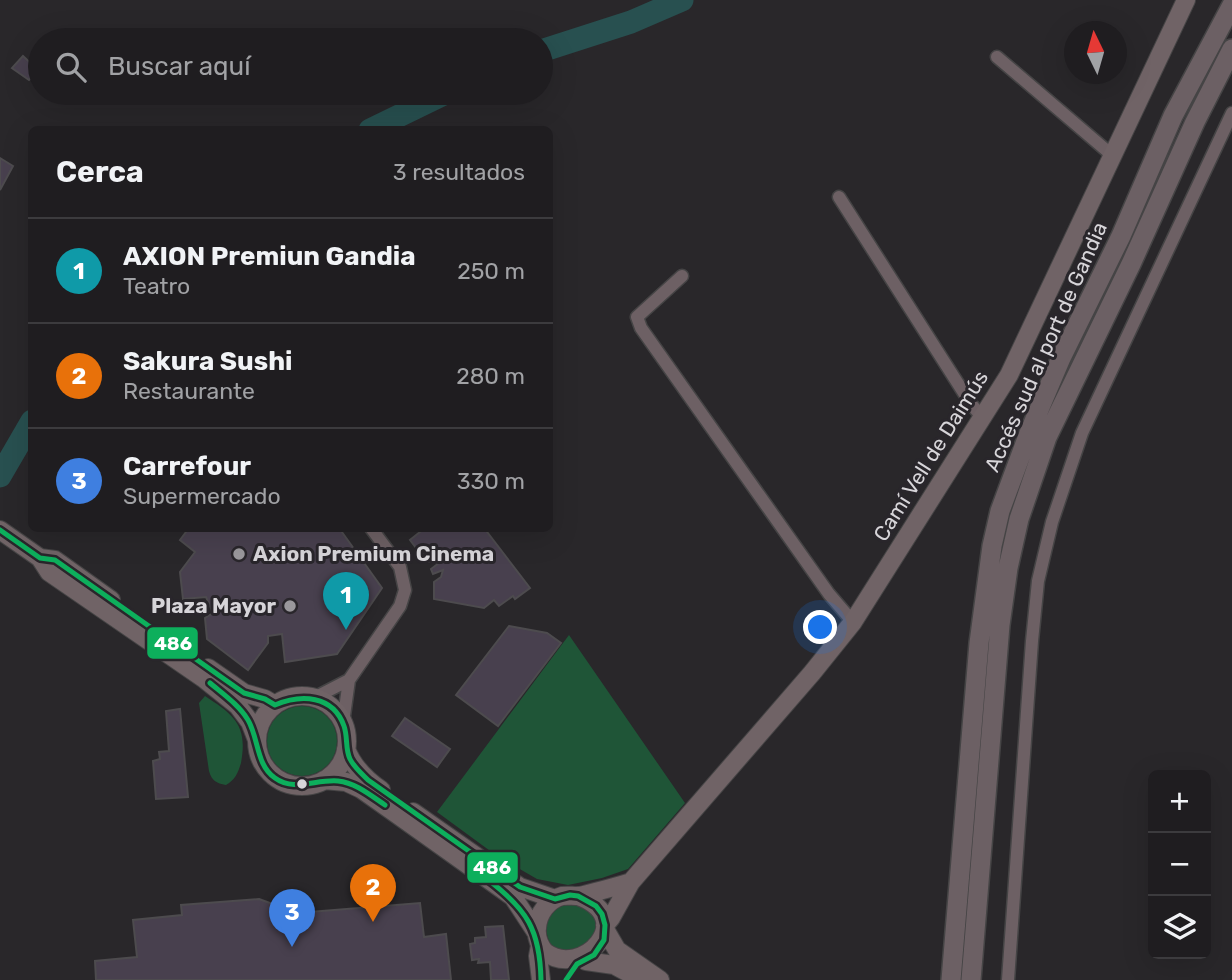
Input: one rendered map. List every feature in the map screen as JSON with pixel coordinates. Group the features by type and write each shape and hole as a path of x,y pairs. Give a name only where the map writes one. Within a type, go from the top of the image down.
{"highway":[{"name":"Accés sud al port de Gandia","path":"951,980 979,643 999,512 1061,358 1121,236 1173,116 1232,5"},
{"name":"Accés sud al port de Gandia","path":"971,980 999,636 1008,568 1019,519 1047,437 1232,49"}],"main road":[{"name":"Camí Vell de Daimús","path":"605,928 631,883 853,622 983,418 1009,375 1186,0"},
{"path":"0,530 40,558 49,572 203,678 238,706 250,723 257,740 261,762 281,781 295,786 310,786 324,780 335,772 342,762 347,736 336,712 314,698 300,696 275,705 262,721 257,740"},
{"path":"40,558 55,560 244,693 275,705"},
{"path":"346,749 352,763 368,780 520,887 555,899"},
{"path":"324,780 346,782 361,789 513,897 546,954 555,960 566,964 581,962 614,965 640,980"},
{"path":"541,980 538,939 541,913 555,899 631,883"},
{"path":"578,896 596,906 602,914 605,928 617,950 660,980"},
{"path":"566,980 581,962 600,948 605,928"}],"street":[{"path":"998,58 1113,156"},
{"path":"1008,980 1032,641 1038,581 1052,522 1082,433 1232,113"},
{"path":"839,197 971,404 983,418"},
{"path":"682,276 637,317 641,328 829,594 853,622"},
{"path":"343,723 349,680 400,606 405,590 400,567 373,532"},
{"path":"314,698 349,680"}],"green space":[{"path":"569,635 685,803 628,869 568,885 537,879 497,856 437,812"},
{"path":"205,696 224,709 237,722 240,730 243,750 241,763 236,776 226,785 215,781 209,771 199,703"},
{"path":"295,706 309,706 322,712 331,721 337,741 335,754 327,766 309,776 295,776 282,770 273,761 267,748 267,734 273,721 282,712"},
{"path":"569,903 586,908 599,931 576,956 553,948 547,934 551,915"}],"building":[{"path":"23,56 28,61 28,79 12,68"},
{"path":"0,158 13,166 0,190"},
{"name":"Plaza Mayor","path":"186,532 342,532 382,588 337,654 285,662 282,634 268,636 268,643 248,670 207,639 205,618 213,613 206,597 183,599 180,572 195,552 180,540"},
{"path":"420,532 487,532 530,588 499,606 494,600 484,608 434,599 434,582 441,577 443,570 433,574 431,569 439,563 426,561 410,540"},
{"path":"509,626 547,633 561,643 498,726 456,695"},
{"path":"180,709 188,797 156,799 153,761 160,759 159,752 169,751 166,711"},
{"path":"405,718 450,749 437,767 392,736"},
{"path":"259,899 297,913 420,903 424,937 446,934 451,980 96,980 95,961 137,957 133,920 182,915 181,905"},
{"path":"503,926 509,980 491,980 490,962 478,963 479,959 472,960 470,944 475,943 475,938 486,937 485,927"}],"waterway":[{"path":"553,47 631,22 682,0"},
{"path":"378,126 421,105"},
{"path":"0,476 28,428"}],"transit line":[{"name":"486","path":"0,530 40,558 55,560 244,693 275,705 305,699 315,700 332,708 344,726 350,759 368,780 520,887 555,899 578,896 596,906 605,925 604,940 594,955 577,964 566,980"},
{"name":"486","path":"210,683 248,720 264,766 275,778 297,785 345,782 385,805"},
{"name":"486","path":"487,879 512,900 529,922 538,947 541,980"}],"place":[{"name":"Axion Premium Cinema","path":"239,554"},
{"name":"Plaza Mayor","path":"290,606"},
{"name":"AXION Premiun Gandia","path":"346,630"},
{"name":"Sakura Sushi","path":"373,922"},
{"name":"Carrefour","path":"292,947"}]}
